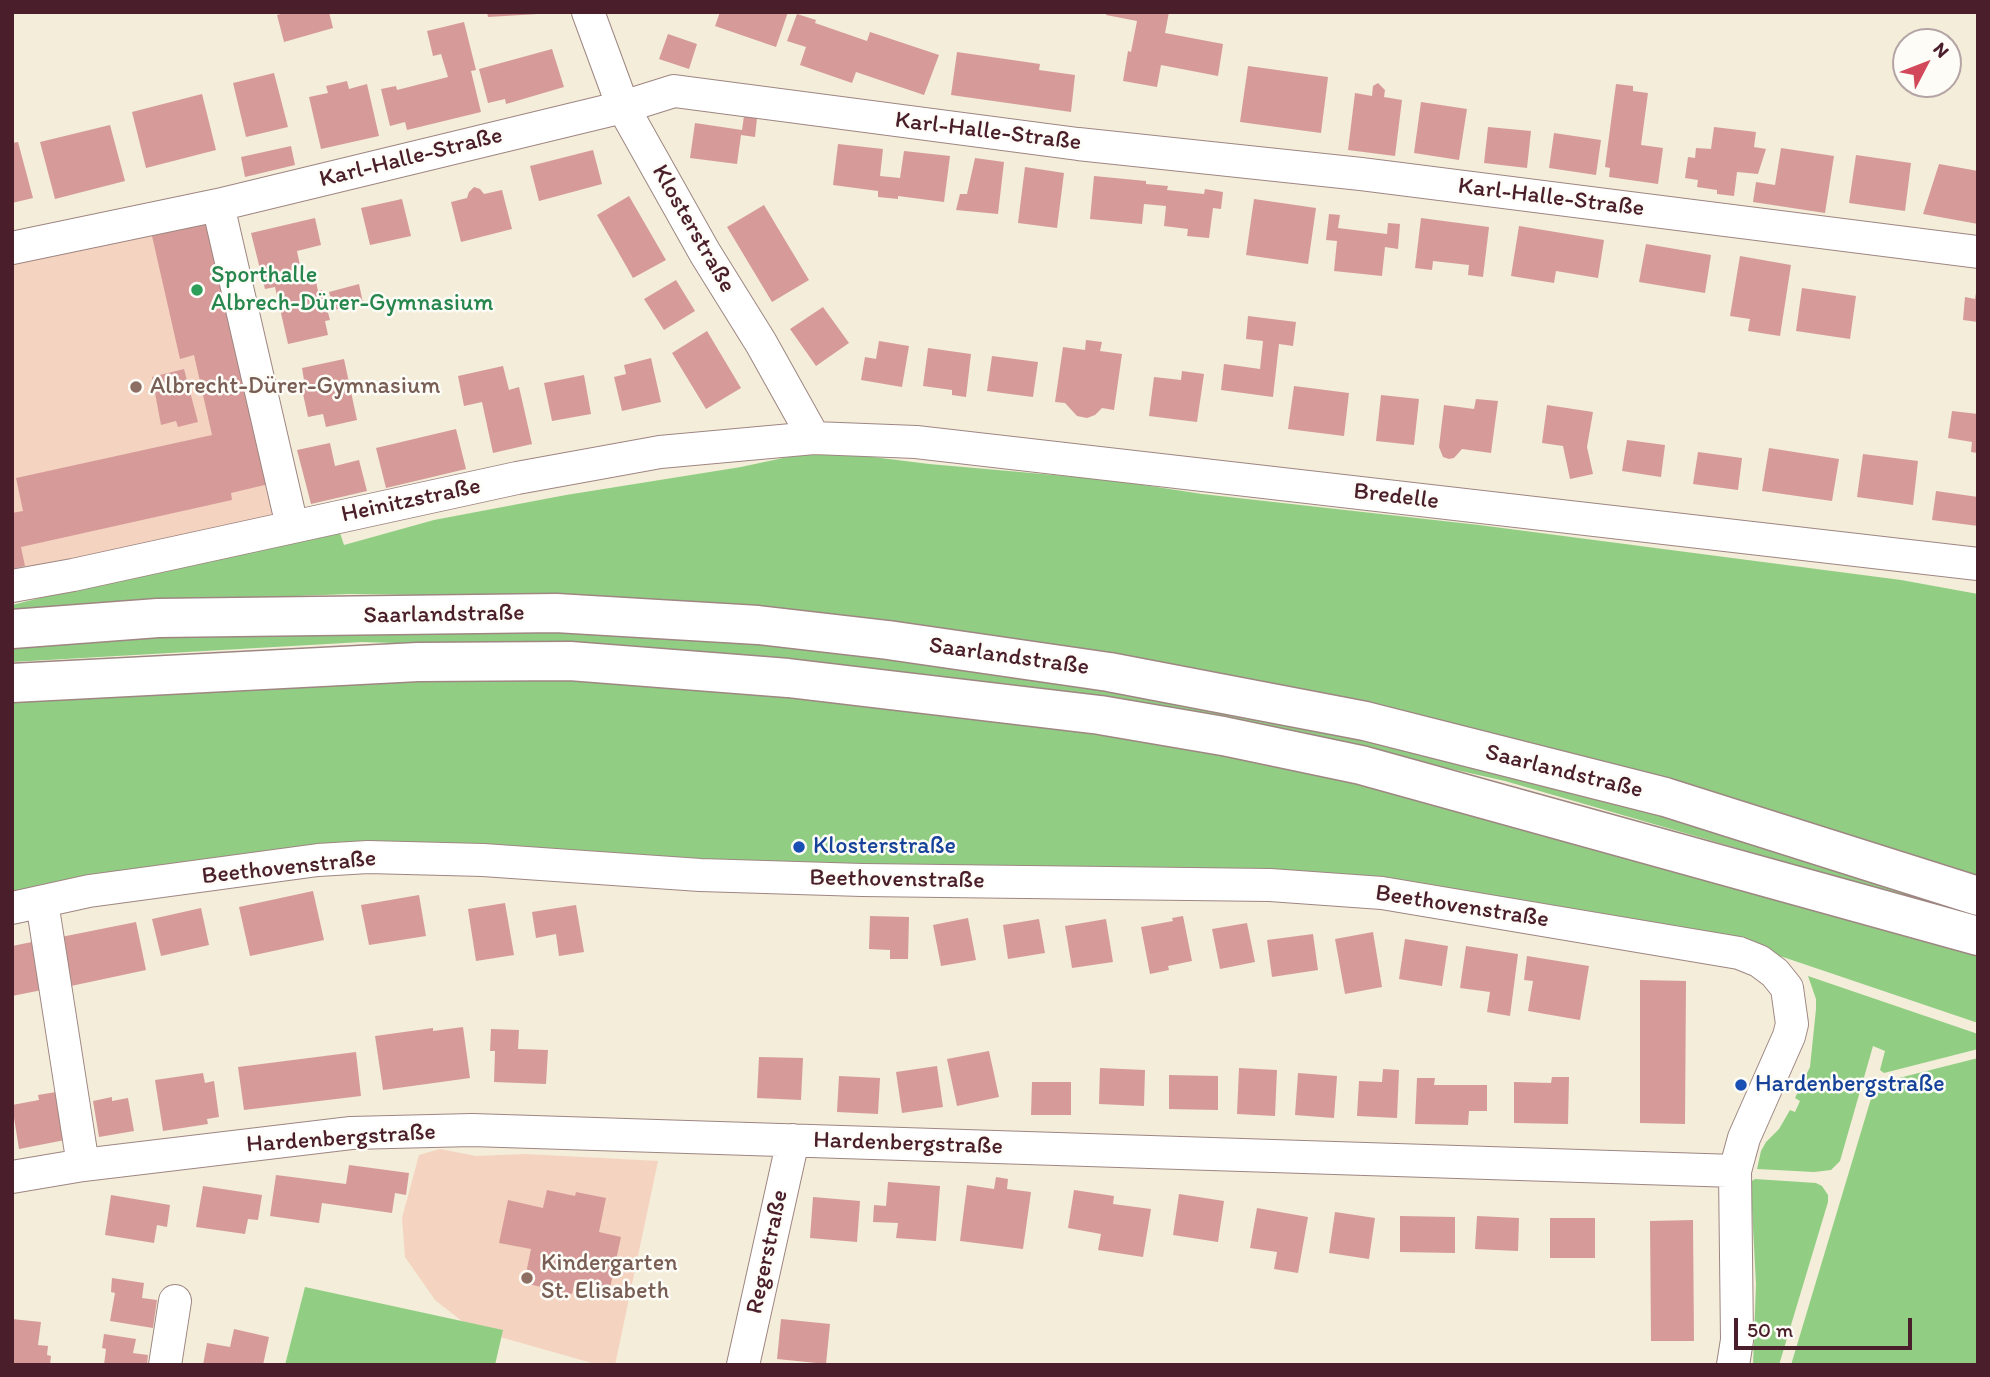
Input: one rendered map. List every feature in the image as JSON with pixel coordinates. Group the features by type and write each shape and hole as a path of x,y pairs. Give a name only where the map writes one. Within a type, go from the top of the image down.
{"highway":[{"name":"Saarlandstraße","path":"12,629 158,618 556,613 758,625 888,640 1109,672 1364,721 1665,797 1978,896"},
{"name":"Saarlandstraße","path":"12,683 418,662 570,661 788,678 1100,715 1223,736 1362,765 1978,936"}],"street":[{"name":"Klosterstraße","path":"588,12 624,107 705,253 761,343 814,438"},
{"name":"Karl-Halle-Straße","path":"12,248 218,205 624,107 674,91 1078,144 1361,174 1978,253"},
{"path":"218,205 292,526"},
{"name":"Heinitzstraße","path":"12,586 517,478 660,452 814,438"},
{"name":"Bredelle","path":"814,438 942,445 1978,564"},
{"name":"Beethovenstraße","path":"27,905 116,888 318,860 368,857 483,860 714,876 1270,885 1381,893 1739,953 1759,961 1775,973 1787,988 1792,1024 1744,1139 1735,1171"},
{"path":"27,905 82,1165"},
{"name":"Hardenbergstraße","path":"12,1177 82,1165 351,1133 472,1130 1735,1171"},
{"name":"Regerstraße","path":"743,1365 793,1140"},
{"path":"1732,1365 1737,1340 1735,1171"},
{"path":"165,1365 175,1301"}],"shaded area":[{"name":"Albrecht-Dürer-Gymnasium","path":"218,205 292,526 12,584 12,248"},
{"name":"Kindergarten St. Elisabeth","path":"440,1149 476,1156 525,1154 658,1161 615,1365 599,1365 472,1329 435,1300 405,1257 402,1218 419,1155"}],"green space":[{"path":"797,455 857,455 1111,480 1202,494 1479,525 1901,580 1978,594 1978,880 1085,651 928,627 580,597 349,594 12,612 12,605 339,530 344,545 434,520"},
{"path":"572,628 872,650 1225,705 1571,787 1978,908 1978,918 1505,781 1256,725 1009,684 595,649 362,642 12,662 12,645 162,635"},
{"path":"419,670 719,682 1220,746 1978,949 1978,1023 1783,957 1378,886 700,862 480,846 12,893 12,688"},
{"path":"1808,976 1978,1034 1978,1049 1884,1073 1880,1070 1885,1051 1873,1046 1840,1161 1831,1170 1814,1172 1757,1169 1766,1142 1779,1129 1790,1110 1795,1112 1800,1101 1795,1098 1810,1067 1816,999"},
{"path":"1978,1058 1978,1365 1791,1365 1873,1092 1887,1081"},
{"path":"1755,1179 1816,1183 1822,1186 1828,1195 1779,1365 1753,1365 1756,1284 1752,1209 1748,1208 1747,1184"},
{"path":"305,1287 503,1330 495,1365 285,1365"}],"building":[{"path":"287,12 329,12 333,28 284,42 277,15"},
{"path":"487,12 538,12 538,14 488,17"},
{"path":"720,12 788,12 776,47 715,26"},
{"path":"1107,12 1169,12 1165,33 1223,44 1218,76 1161,65 1157,87 1123,81 1137,21 1106,15"},
{"path":"797,14 867,41 870,32 939,55 924,95 856,72 852,83 800,65 806,47 787,41"},
{"path":"464,22 476,70 471,71 481,112 407,130 405,122 390,126 381,89 396,86 397,90 448,77 441,54 433,56 427,31"},
{"path":"668,34 697,44 689,69 659,59"},
{"path":"552,49 564,87 506,104 505,99 488,103 479,69"},
{"path":"957,52 1040,64 1039,70 1075,75 1071,112 951,95"},
{"path":"1248,66 1328,77 1321,133 1240,122"},
{"path":"274,73 288,127 246,137 233,83"},
{"path":"347,81 349,89 367,84 379,136 321,149 309,97 328,93 326,86"},
{"path":"1378,83 1385,90 1384,97 1402,100 1395,156 1348,150 1355,93 1372,96 1373,86"},
{"path":"1616,84 1633,86 1633,91 1648,93 1641,145 1663,148 1658,184 1609,177 1610,168 1605,167"},
{"path":"202,94 216,150 146,168 132,112"},
{"path":"1421,102 1467,109 1459,160 1414,153"},
{"path":"744,116 757,118 755,137 741,135 737,164 690,158 695,123 742,130"},
{"path":"110,125 125,181 55,199 40,142"},
{"path":"1488,127 1531,131 1527,168 1484,163"},
{"path":"1714,127 1756,132 1754,147 1766,149 1758,174 1737,172 1734,196 1697,187 1698,180 1685,178 1688,157 1695,158 1696,148 1711,149"},
{"path":"1554,133 1601,140 1596,175 1549,168"},
{"path":"18,142 33,198 12,203 12,143"},
{"path":"838,144 883,149 880,176 900,178 904,151 950,156 944,202 898,196 898,199 878,197 878,191 833,185"},
{"path":"291,146 295,165 245,177 241,157"},
{"path":"1781,148 1834,156 1825,213 1753,202 1756,182 1775,185"},
{"path":"593,150 602,184 539,201 530,166"},
{"path":"1856,155 1911,163 1905,211 1849,203"},
{"path":"975,158 1004,162 998,214 956,210 960,194 967,194"},
{"path":"1939,164 1978,171 1978,224 1923,214"},
{"path":"1025,167 1064,173 1057,228 1018,223"},
{"path":"1094,176 1146,181 1146,184 1168,186 1167,190 1204,194 1205,189 1223,192 1221,209 1213,208 1209,238 1187,236 1188,229 1164,226 1166,206 1144,204 1142,224 1090,219"},
{"path":"474,187 484,194 502,190 512,229 461,242 451,202 467,198"},
{"path":"629,196 666,260 633,278 597,215"},
{"path":"402,199 411,236 370,245 361,208"},
{"path":"1254,199 1316,208 1308,264 1246,255"},
{"path":"764,205 809,280 772,302 727,227"},
{"path":"1329,214 1340,215 1338,228 1387,234 1388,223 1400,224 1398,249 1385,247 1382,276 1334,271 1337,241 1326,240"},
{"path":"315,218 321,245 297,251 303,280 315,277 318,291 322,290 330,320 325,321 328,335 288,344 275,287 265,289 251,233"},
{"path":"1421,218 1489,227 1483,277 1468,275 1469,265 1433,261 1432,270 1415,268"},
{"path":"212,222 273,483 231,493 232,500 21,547 25,566 12,569 12,513 23,511 16,478 212,435 194,355 180,359 152,236"},
{"path":"1519,226 1604,240 1598,278 1556,271 1554,283 1511,276"},
{"path":"1646,244 1711,255 1705,293 1639,282"},
{"path":"1740,256 1791,265 1780,336 1748,331 1750,319 1730,316"},
{"path":"676,280 695,311 664,330 644,299"},
{"path":"359,284 363,303 334,310 329,292"},
{"path":"1802,288 1856,296 1850,339 1796,331"},
{"path":"1976,293 1978,322 1963,320 1965,297 1975,299"},
{"path":"823,307 849,343 816,366 790,329"},
{"path":"1248,316 1296,322 1293,346 1279,344 1273,397 1221,390 1224,364 1260,369 1263,341 1246,339"},
{"path":"707,331 741,388 706,409 672,353"},
{"path":"1086,340 1102,342 1100,351 1122,354 1114,410 1102,408 1087,418 1077,416 1065,403 1055,402 1063,347 1085,350"},
{"path":"879,341 909,346 902,387 861,380 865,357 876,359"},
{"path":"928,348 971,354 966,397 952,395 952,390 923,386"},
{"path":"992,356 1038,362 1033,397 987,391"},
{"path":"651,358 661,402 622,411 614,377 626,374 624,365"},
{"path":"344,359 357,420 326,427 323,414 308,417 300,380 304,380 302,368"},
{"path":"503,366 509,390 519,387 532,444 493,453 482,402 464,406 458,376"},
{"path":"184,369 198,422 178,427 176,421 161,425 152,377"},
{"path":"1182,371 1204,374 1197,422 1149,416 1154,377 1181,380"},
{"path":"584,375 591,414 552,421 544,383"},
{"path":"1294,386 1349,393 1344,436 1288,429"},
{"path":"1381,395 1419,399 1414,445 1376,441"},
{"path":"1476,399 1498,401 1491,453 1462,449 1454,458 1443,457 1439,447 1444,405 1474,409"},
{"path":"1547,405 1593,412 1587,447 1593,474 1570,479 1563,446 1542,443"},
{"path":"1952,411 1978,414 1978,453 1971,452 1972,442 1948,438"},
{"path":"456,429 466,469 386,488 376,448"},
{"path":"1627,440 1665,445 1661,477 1622,471"},
{"path":"330,443 335,466 359,460 367,491 311,504 297,450"},
{"path":"1769,448 1839,459 1832,501 1762,491"},
{"path":"1698,452 1742,458 1738,490 1693,484"},
{"path":"1863,454 1918,461 1913,505 1857,497"},
{"path":"1936,491 1978,497 1978,526 1932,520"},
{"path":"313,891 324,940 250,956 239,907"},
{"path":"419,895 426,936 369,945 361,905"},
{"path":"505,903 514,955 476,961 468,909"},
{"path":"576,905 584,952 559,956 556,934 536,938 532,912"},
{"path":"201,908 209,945 161,956 152,919"},
{"path":"870,916 909,917 908,959 890,959 890,950 869,949"},
{"path":"1183,916 1192,961 1168,966 1169,970 1150,974 1141,927 1173,921 1172,918"},
{"path":"968,918 976,960 941,966 933,925"},
{"path":"1039,919 1045,953 1008,959 1003,925"},
{"path":"1106,919 1113,962 1072,968 1065,926"},
{"path":"136,922 146,970 71,986 61,937"},
{"path":"1247,923 1255,962 1220,969 1212,929"},
{"path":"1373,932 1382,987 1345,994 1335,939"},
{"path":"1313,934 1318,970 1272,977 1267,940"},
{"path":"1405,939 1448,946 1442,986 1399,979"},
{"path":"32,942 42,990 12,996 12,946"},
{"path":"1466,946 1518,954 1510,1016 1487,1012 1490,992 1460,988"},
{"path":"1527,956 1589,966 1580,1020 1528,1011 1533,981 1524,980"},
{"path":"1640,980 1686,981 1685,1124 1640,1123"},
{"path":"463,1027 470,1078 383,1090 375,1036"},
{"path":"491,1029 519,1030 518,1049 548,1050 546,1084 494,1082 495,1051 490,1051"},
{"path":"989,1051 999,1097 957,1106 947,1059"},
{"path":"356,1052 361,1096 244,1110 238,1067"},
{"path":"759,1057 803,1058 801,1100 757,1098"},
{"path":"937,1066 943,1107 902,1113 896,1072"},
{"path":"1100,1068 1145,1070 1144,1106 1099,1104"},
{"path":"1239,1068 1277,1070 1275,1116 1237,1114"},
{"path":"1383,1069 1399,1070 1397,1118 1357,1116 1359,1081 1382,1082"},
{"path":"203,1073 205,1083 214,1081 219,1117 207,1119 208,1124 163,1131 155,1080"},
{"path":"1298,1073 1337,1076 1334,1118 1295,1115"},
{"path":"1169,1075 1218,1076 1218,1110 1169,1109"},
{"path":"839,1076 880,1078 878,1114 837,1112"},
{"path":"1552,1077 1569,1077 1568,1124 1514,1123 1514,1082 1551,1083"},
{"path":"1417,1078 1435,1078 1434,1085 1487,1085 1487,1111 1469,1111 1468,1125 1415,1124"},
{"path":"1032,1082 1071,1082 1071,1115 1031,1115"},
{"path":"56,1092 65,1140 19,1149 12,1105 39,1100 38,1095"},
{"path":"112,1097 112,1101 128,1098 134,1131 99,1137 93,1101"},
{"path":"349,1165 409,1173 406,1195 395,1193 392,1213 322,1203 319,1223 270,1216 276,1175 346,1184"},
{"path":"996,1177 1008,1179 1007,1189 1031,1192 1023,1249 960,1241 967,1185 994,1189"},
{"path":"888,1182 940,1186 936,1241 896,1238 898,1223 873,1222 874,1205 886,1206"},
{"path":"203,1186 262,1195 258,1220 248,1219 245,1234 196,1227"},
{"path":"547,1190 575,1196 576,1192 606,1198 599,1232 621,1237 610,1288 575,1280 572,1294 524,1283 531,1249 499,1243 508,1200 543,1208"},
{"path":"1074,1190 1114,1196 1113,1204 1151,1209 1143,1257 1098,1250 1101,1234 1068,1228"},
{"path":"1179,1194 1224,1201 1218,1242 1173,1235"},
{"path":"111,1195 170,1205 167,1227 157,1225 154,1243 105,1235"},
{"path":"813,1197 860,1201 857,1242 810,1238"},
{"path":"1257,1208 1308,1217 1298,1273 1274,1269 1277,1252 1250,1248"},
{"path":"1335,1212 1375,1218 1369,1259 1329,1253"},
{"path":"1400,1216 1455,1217 1455,1253 1400,1252"},
{"path":"1477,1216 1519,1218 1518,1251 1475,1249"},
{"path":"1550,1218 1595,1218 1595,1258 1550,1258"},
{"path":"1693,1220 1694,1341 1651,1341 1650,1221"},
{"path":"112,1278 144,1283 142,1298 157,1300 153,1328 110,1321 115,1293 111,1292"},
{"path":"12,1319 41,1322 38,1345 48,1346 50,1365 12,1365"},
{"path":"781,1319 830,1324 826,1364 777,1359"},
{"path":"234,1329 269,1337 263,1365 203,1365 207,1343 230,1347"},
{"path":"104,1334 136,1339 133,1353 148,1355 147,1365 104,1365"}],"place":[{"name":"Sporthalle Albrech-Dürer-Gymnasium","path":"197,290"},
{"name":"Albrecht-Dürer-Gymnasium","path":"136,387"},
{"name":"Klosterstraße","path":"799,847"},
{"name":"Hardenbergstraße","path":"1741,1085"},
{"name":"Kindergarten St. Elisabeth","path":"527,1278"}]}
